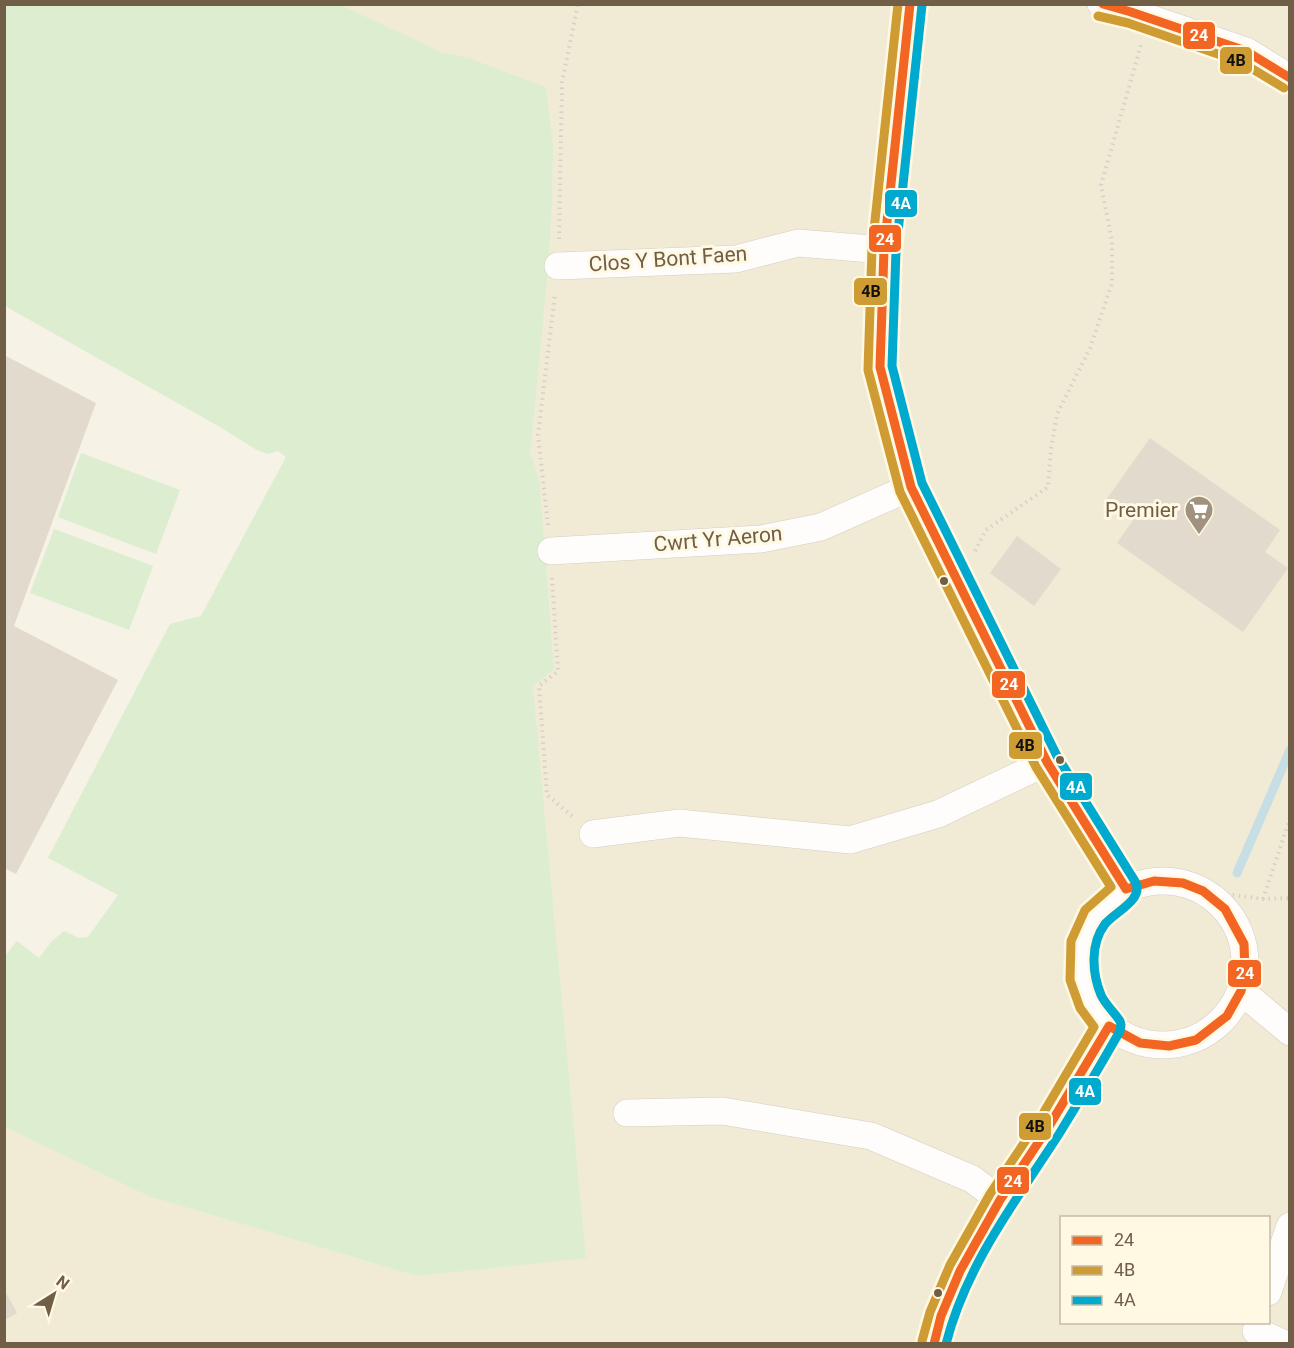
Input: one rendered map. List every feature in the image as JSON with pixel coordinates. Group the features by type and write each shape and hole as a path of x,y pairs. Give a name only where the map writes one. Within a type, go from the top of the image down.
{"street":[{"path":"910,4 884,250 880,367 911,487 1047,762 1126,889"},
{"path":"1101,4 1138,12 1246,51 1290,78"},
{"name":"Clos Y Bont Faen","path":"558,266 736,259 798,243 884,250"},
{"name":"Cwrt Yr Aeron","path":"551,551 761,539 821,527 911,487"},
{"path":"594,834 679,823 850,840 938,814 1047,762"},
{"path":"1154,881 1183,883 1203,891 1225,909 1244,944 1245,972 1241,991 1227,1016 1196,1040 1168,1046 1140,1043 1109,1026 1091,1004 1082,976 1083,943 1095,917 1126,889 1154,881"},
{"path":"1241,991 1290,1032"},
{"path":"934,1344 941,1316 960,1271 1000,1200 1048,1128 1109,1026"},
{"path":"627,1113 722,1111 871,1136 972,1179 1000,1200"},
{"path":"1270,1289 1290,1226"},
{"path":"1256,1332 1285,1344"}],"path":[{"path":"578,4 562,82 558,266 538,435 551,551 558,671 539,686 547,795 594,834"},
{"path":"958,582 986,530 1048,487 1057,414 1090,348 1112,283 1112,241 1101,186 1138,12"},
{"path":"1263,899 1290,818"},
{"path":"1203,891 1263,899 1290,898"}],"shaded area":[{"path":"341,5 1289,5 1289,1343 5,1344 5,1127 148,1196 417,1276 586,1257 533,687 554,669 540,486 533,459 530,458 548,271 553,143 546,87 469,58 441,52"}],"green space":[{"path":"5,5 341,5 441,52 469,58 546,87 553,143 552,205 530,457 533,459 540,486 554,669 533,687 586,1258 417,1276 148,1196 5,1127 5,956 17,941 39,958 51,942 64,931 79,938 88,937 118,895 48,858 170,624 201,616 286,457 278,451 267,454 255,449 5,306"},
{"path":"81,453 180,490 156,554 58,517"},
{"path":"54,529 153,566 129,630 30,593"}],"building":[{"path":"4,355 96,403 14,626 118,680 16,874 4,868"},
{"name":"Premier","path":"1150,438 1280,530 1265,552 1288,568 1243,632 1117,543 1133,520 1106,500"},
{"path":"1017,536 1061,569 1034,606 990,573"},
{"path":"4,1289 17,1313 4,1320"}],"waterway":[{"path":"1237,873 1290,750"}],"transit line":[{"name":"4B","path":"898,4 872,249 868,370 900,492 1036,767 1111,887 1085,910 1071,941 1070,980 1080,1008 1094,1027 1038,1122 990,1194 950,1265 930,1312 922,1341"},
{"name":"24","path":"910,4 884,250 880,367 911,487 1047,762 1126,889"},
{"name":"24","path":"1103,4 1246,51 1290,78"},
{"name":"4A","path":"922,5 896,251 892,366 922,483 1057,756 1136,883 1137,889 1132,900 1105,924 1095,949 1094,968 1098,986 1103,998 1120,1021 1120,1031 1067,1121 994,1234 966,1287 946,1344"},
{"name":"4B","path":"1098,16 1128,23 1241,62 1284,88"},
{"name":"24","path":"1109,1026 1140,1043 1169,1046 1196,1040 1227,1016 1241,991 1245,972 1244,944 1225,909 1203,891 1183,883 1154,881 1126,889"},
{"name":"24","path":"934,1344 941,1316 960,1271 1000,1200 1048,1128 1109,1026"}],"place":[{"name":"Premier","path":"1199,536"}]}
